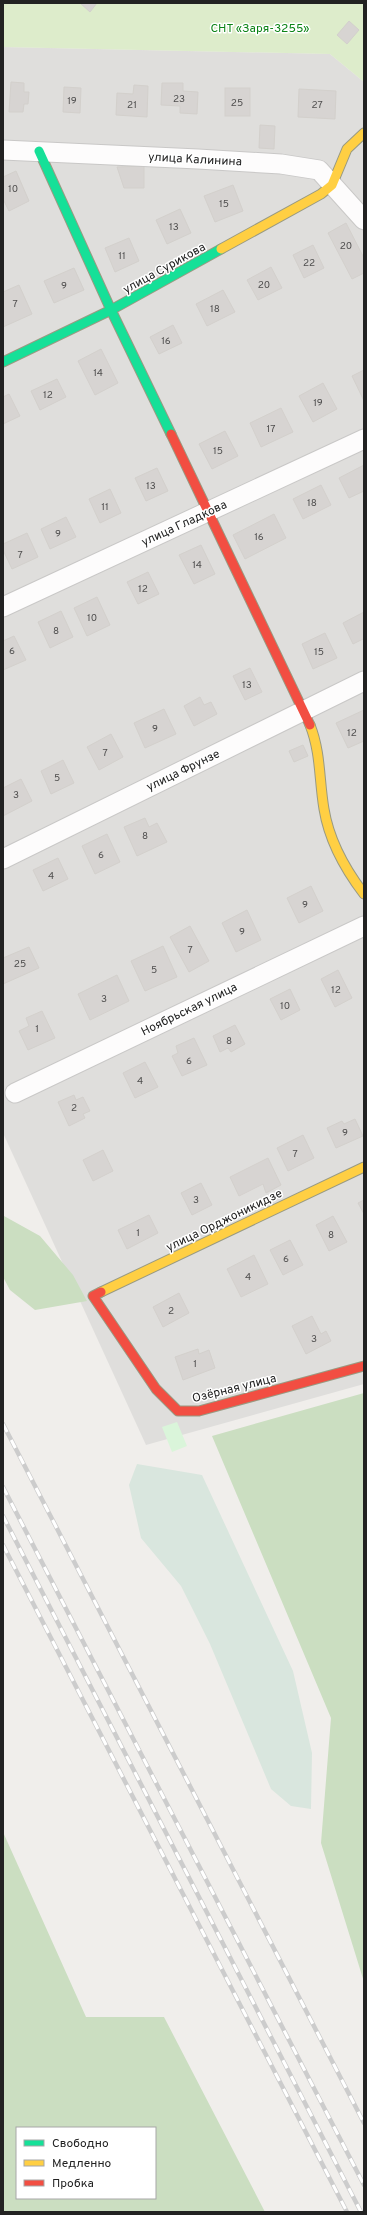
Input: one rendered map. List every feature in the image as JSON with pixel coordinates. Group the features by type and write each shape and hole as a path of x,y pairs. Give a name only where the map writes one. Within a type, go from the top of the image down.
{"street":[{"path":"332,185 347,149 364,133"},
{"name":"улица Калинина","path":"3,150 281,164 319,170 364,220"},
{"path":"39,151 111,310 304,710 318,748 322,799 333,838 342,862 364,894"},
{"name":"улица Сурикова","path":"3,362 111,310 321,194 332,185"},
{"name":"улица Гладкова","path":"3,608 364,439"},
{"name":"улица Фрунзе","path":"3,859 364,681"},
{"name":"Ноябрьская улица","path":"15,1093 364,926"},
{"name":"улица Орджоникидзе","path":"94,1296 364,1167"},
{"name":"Озёрная улица","path":"94,1296 156,1389 178,1411 199,1411 364,1366"}],"shaded area":[{"path":"3,47 330,54 364,82 364,1384 146,1445 3,1133"},
{"path":"137,1464 202,1475 293,1671 312,1753 311,1809 291,1806 271,1789 210,1644 181,1586 141,1538 129,1485"}],"green space":[{"name":"СНТ «Заря-3255»","path":"3,3 364,3 364,82 330,54 3,47"},
{"path":"3,1213 4,1216 40,1236 73,1275 87,1301 35,1310 10,1290 3,1277"},
{"path":"364,1393 364,1982 321,1843 331,1718 212,1436"},
{"path":"177,1422 187,1446 172,1452 162,1427"},
{"path":"3,1832 86,2017 164,2017 265,2212 3,2212"}],"building":[{"path":"80,3 97,3 90,12"},
{"path":"349,21 359,30 347,44 337,35"},
{"path":"11,82 24,83 24,92 29,92 28,104 24,104 23,112 9,112"},
{"path":"162,83 183,83 183,91 198,92 197,114 180,113 180,106 161,105"},
{"path":"134,85 148,86 147,117 116,115 117,93 133,94"},
{"path":"64,87 81,88 80,113 63,112"},
{"path":"225,88 250,88 250,116 225,116"},
{"path":"299,89 336,91 335,119 298,117"},
{"path":"260,125 275,126 274,149 259,148"},
{"path":"144,166 144,188 124,188 117,167"},
{"path":"16,171 29,201 9,211 3,199 3,177"},
{"path":"233,185 243,211 215,222 204,196"},
{"path":"180,209 191,233 167,244 156,220"},
{"path":"346,223 364,258 364,273 352,279 328,233"},
{"path":"129,238 139,261 115,272 105,248"},
{"path":"313,245 324,268 304,278 293,255"},
{"path":"271,267 282,288 258,300 247,280"},
{"path":"74,268 84,290 54,303 44,281"},
{"path":"19,285 32,314 3,327 3,292"},
{"path":"223,290 235,312 207,326 196,304"},
{"path":"173,325 182,343 159,354 150,337"},
{"path":"101,349 118,383 95,395 78,361"},
{"path":"364,370 364,401 352,376"},
{"path":"57,379 66,397 40,410 31,391"},
{"path":"323,383 337,409 313,422 299,396"},
{"path":"9,394 20,416 3,424 3,397"},
{"path":"281,408 293,432 261,447 250,423"},
{"path":"225,431 238,456 212,469 199,444"},
{"path":"364,465 364,491 349,498 339,478"},
{"path":"157,468 168,491 146,501 135,478"},
{"path":"321,485 331,505 303,519 293,499"},
{"path":"110,489 121,513 100,523 89,499"},
{"path":"274,514 286,538 245,559 233,535"},
{"path":"66,517 76,537 50,549 41,529"},
{"path":"27,533 38,557 12,569 3,550 3,544"},
{"path":"201,545 215,574 194,584 179,555"},
{"path":"148,572 159,594 138,604 127,582"},
{"path":"97,597 110,625 87,636 74,608"},
{"path":"61,611 73,637 50,648 38,622"},
{"path":"364,612 364,642 363,639 353,644 343,623"},
{"path":"325,633 337,658 313,669 302,644"},
{"path":"14,636 26,660 3,670 3,641"},
{"path":"250,668 262,692 245,700 233,676"},
{"path":"200,697 204,705 211,702 217,714 194,726 184,706"},
{"path":"164,709 176,734 145,748 134,723"},
{"path":"364,710 364,741 348,748 336,723"},
{"path":"111,734 123,757 99,770 87,747"},
{"path":"303,745 308,756 294,762 289,751"},
{"path":"63,760 74,783 51,794 41,771"},
{"path":"21,779 32,801 3,816 3,788"},
{"path":"145,818 149,827 157,823 167,842 137,856 124,827"},
{"path":"107,834 120,862 95,874 82,846"},
{"path":"58,858 68,879 43,891 33,870"},
{"path":"311,886 323,911 299,923 287,898"},
{"path":"247,910 261,940 236,952 222,923"},
{"path":"190,926 209,961 189,972 170,937"},
{"path":"163,946 177,977 145,991 131,961"},
{"path":"29,947 39,968 3,984 3,958"},
{"path":"338,970 352,998 335,1007 321,979"},
{"path":"117,975 129,1001 90,1020 78,994"},
{"path":"290,989 300,1010 281,1020 270,999"},
{"path":"42,1011 55,1038 28,1050 19,1031 29,1026 26,1018"},
{"path":"235,1025 245,1044 231,1052 228,1048 220,1052 213,1036"},
{"path":"194,1038 207,1065 182,1076 172,1056 178,1053 176,1046"},
{"path":"145,1062 158,1087 135,1098 123,1073"},
{"path":"74,1095 76,1100 83,1097 90,1111 83,1114 85,1118 69,1126 58,1102"},
{"path":"355,1119 363,1136 336,1148 327,1128 342,1121 344,1124"},
{"path":"303,1135 314,1158 288,1171 277,1148"},
{"path":"103,1150 113,1171 93,1181 83,1160"},
{"path":"268,1158 281,1185 266,1193 263,1184 239,1196 230,1177"},
{"path":"201,1183 212,1205 192,1215 181,1193"},
{"path":"364,1200 364,1214 358,1203"},
{"path":"149,1215 158,1233 127,1249 118,1230"},
{"path":"333,1216 347,1242 329,1251 316,1225"},
{"path":"290,1240 303,1265 283,1275 270,1250"},
{"path":"254,1255 268,1284 241,1297 227,1269"},
{"path":"179,1293 189,1313 163,1327 153,1307"},
{"path":"312,1316 321,1334 326,1331 331,1341 306,1354 292,1326"},
{"path":"198,1349 199,1354 209,1350 215,1368 183,1380 175,1357"}],"railway":[{"path":"3,1424 364,2123"},
{"path":"3,1487 364,2185"},
{"path":"3,1516 361,2212"},
{"path":"3,1545 347,2212"}],"traffic: fast":[{"path":"39,151 111,310 171,434"},
{"path":"3,362 111,310 221,249"}],"traffic: slow":[{"path":"221,249 321,194 332,185 347,149 364,133"},
{"path":"310,725 316,746 326,821 344,864 364,894"},
{"path":"101,1292 364,1167"}],"traffic: jam":[{"path":"171,434 310,725"},
{"path":"101,1292 93,1296 156,1389 178,1411 199,1411 364,1366"}]}
